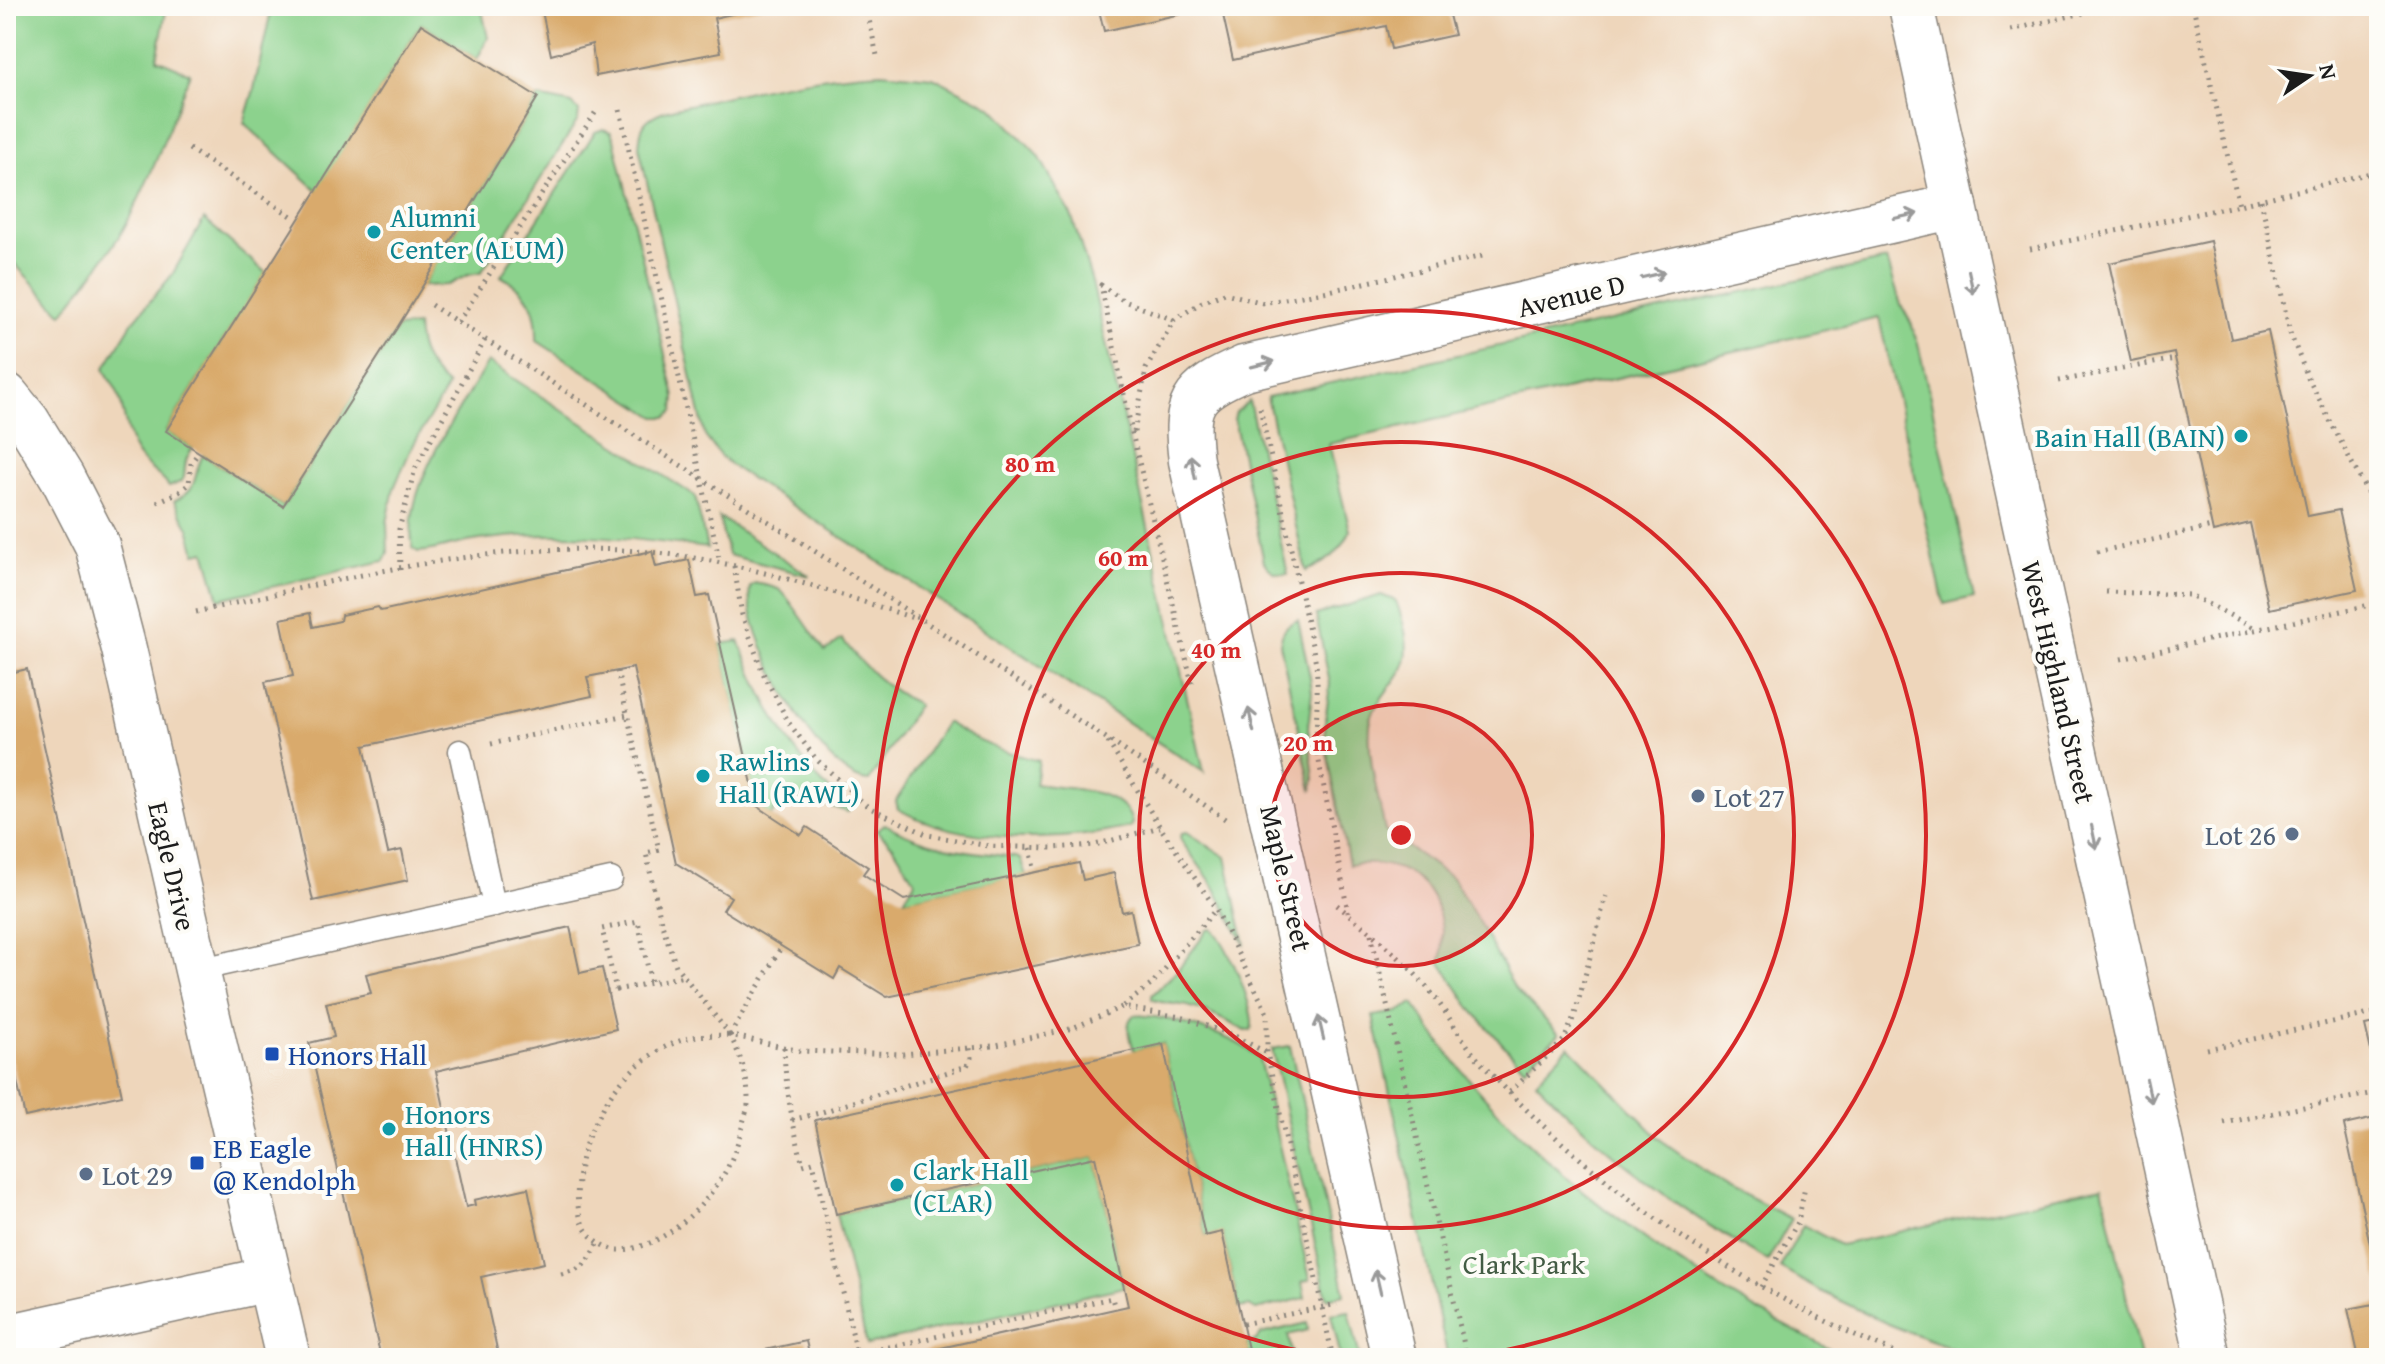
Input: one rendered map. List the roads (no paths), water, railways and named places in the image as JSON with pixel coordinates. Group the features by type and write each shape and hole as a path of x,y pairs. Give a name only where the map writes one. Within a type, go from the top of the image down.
{"street":[{"name":"West Highland Street","path":"1911,6 2208,1358"},
{"name":"Avenue D","path":"1195,399 1217,380 1251,367 1955,206"},
{"name":"Eagle Drive","path":"6,395 28,422 62,477 97,545 124,649 288,1358"},
{"name":"Maple Street","path":"1195,399 1187,427 1191,461 1394,1358"},
{"path":"13,1344 269,1279"}],"lane":[{"path":"460,751 494,905"},
{"path":"197,970 611,879"}],"place":[{"name":"Alumni Center (ALUM)","path":"374,232"},
{"name":"Bain Hall (BAIN)","path":"2241,436"},
{"name":"Rawlins Hall (RAWL)","path":"703,776"},
{"name":"Lot 27","path":"1698,796"},
{"name":"Lot 26","path":"2292,834"},
{"name":"Honors Hall","path":"272,1054"},
{"name":"Honors Hall (HNRS)","path":"389,1129"},
{"name":"EB Eagle @ Kendolph","path":"197,1163"},
{"name":"Lot 29","path":"86,1174"},
{"name":"Clark Hall (CLAR)","path":"897,1185"}],"park label":[{"name":"Clark Park","path":"1524,1263"}]}
